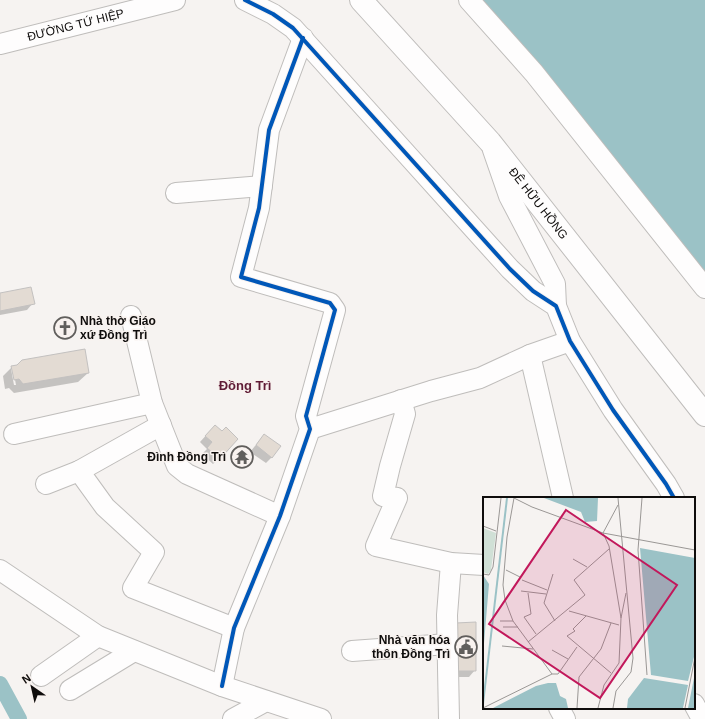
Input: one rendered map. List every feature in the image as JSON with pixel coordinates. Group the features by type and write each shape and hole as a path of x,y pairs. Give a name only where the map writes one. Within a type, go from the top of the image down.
{"main road":[{"name":"ĐÊ HỮU HỒNG","path":"361,0 490,142 705,414"}],"street":[{"name":"ĐƯỜNG TỨ HIỆP","path":"0,44 175,0"},
{"path":"245,0 273,14 293,28 510,269 533,291 556,306"},
{"path":"469,0 534,73 705,288"},
{"path":"222,686 234,628 280,516 310,429 306,416 335,310 330,303 241,277 259,208 269,130 303,38"},
{"path":"490,142 509,196 555,284 556,306 570,341 613,410 666,484 673,497"},
{"path":"176,193 262,186"},
{"path":"131,316 152,403 178,466 187,474 280,516"},
{"path":"310,429 401,400 480,378 530,355 570,341"},
{"path":"530,355 563,497"},
{"path":"401,400 405,414 390,466 384,496 397,498 376,546 451,563 483,565"},
{"path":"14,434 152,403"},
{"path":"46,484 79,471 161,425"},
{"path":"79,471 104,507 154,552 133,588 234,628"},
{"path":"449,719 447,615 451,563"},
{"path":"0,570 98,636 222,686 321,719"},
{"path":"41,676 98,636"},
{"path":"352,651 448,644"},
{"path":"70,690 134,651"},
{"path":"233,719 266,701"},
{"path":"695,706 702,719"},
{"path":"560,709 565,719"}],"water":[{"path":"480,0 705,0 705,279"}],"building":[{"path":"31,287 35,304 0,311 0,293"},
{"path":"85,349 89,373 23,384 19,379 14,380 11,366 17,365 22,360"},
{"path":"215,425 222,431 226,427 238,439 220,459 207,448 212,442 205,436"},
{"path":"264,434 281,446 272,458 256,445"},
{"name":"Nhà văn hóa thôn Đồng Trì","path":"476,622 476,671 456,671 456,623"}],"waterway":[{"path":"0,684 19,719"}],"cycle path":[{"path":"245,0 273,14 293,28 510,269 533,291 556,306 570,341 613,410 666,484 673,497"},
{"path":"222,686 234,628 280,516 310,429 306,416 335,310 330,303 241,277 259,208 269,130 303,38"}],"place":[{"name":"Nhà thờ Giáo xứ Đồng Trì","path":"65,328"},
{"name":"Đình Đồng Trì","path":"242,457"},
{"name":"Nhà văn hóa thôn Đồng Trì","path":"466,647"}],"district":[{"name":"Đồng Trì","path":"245,385"}]}
